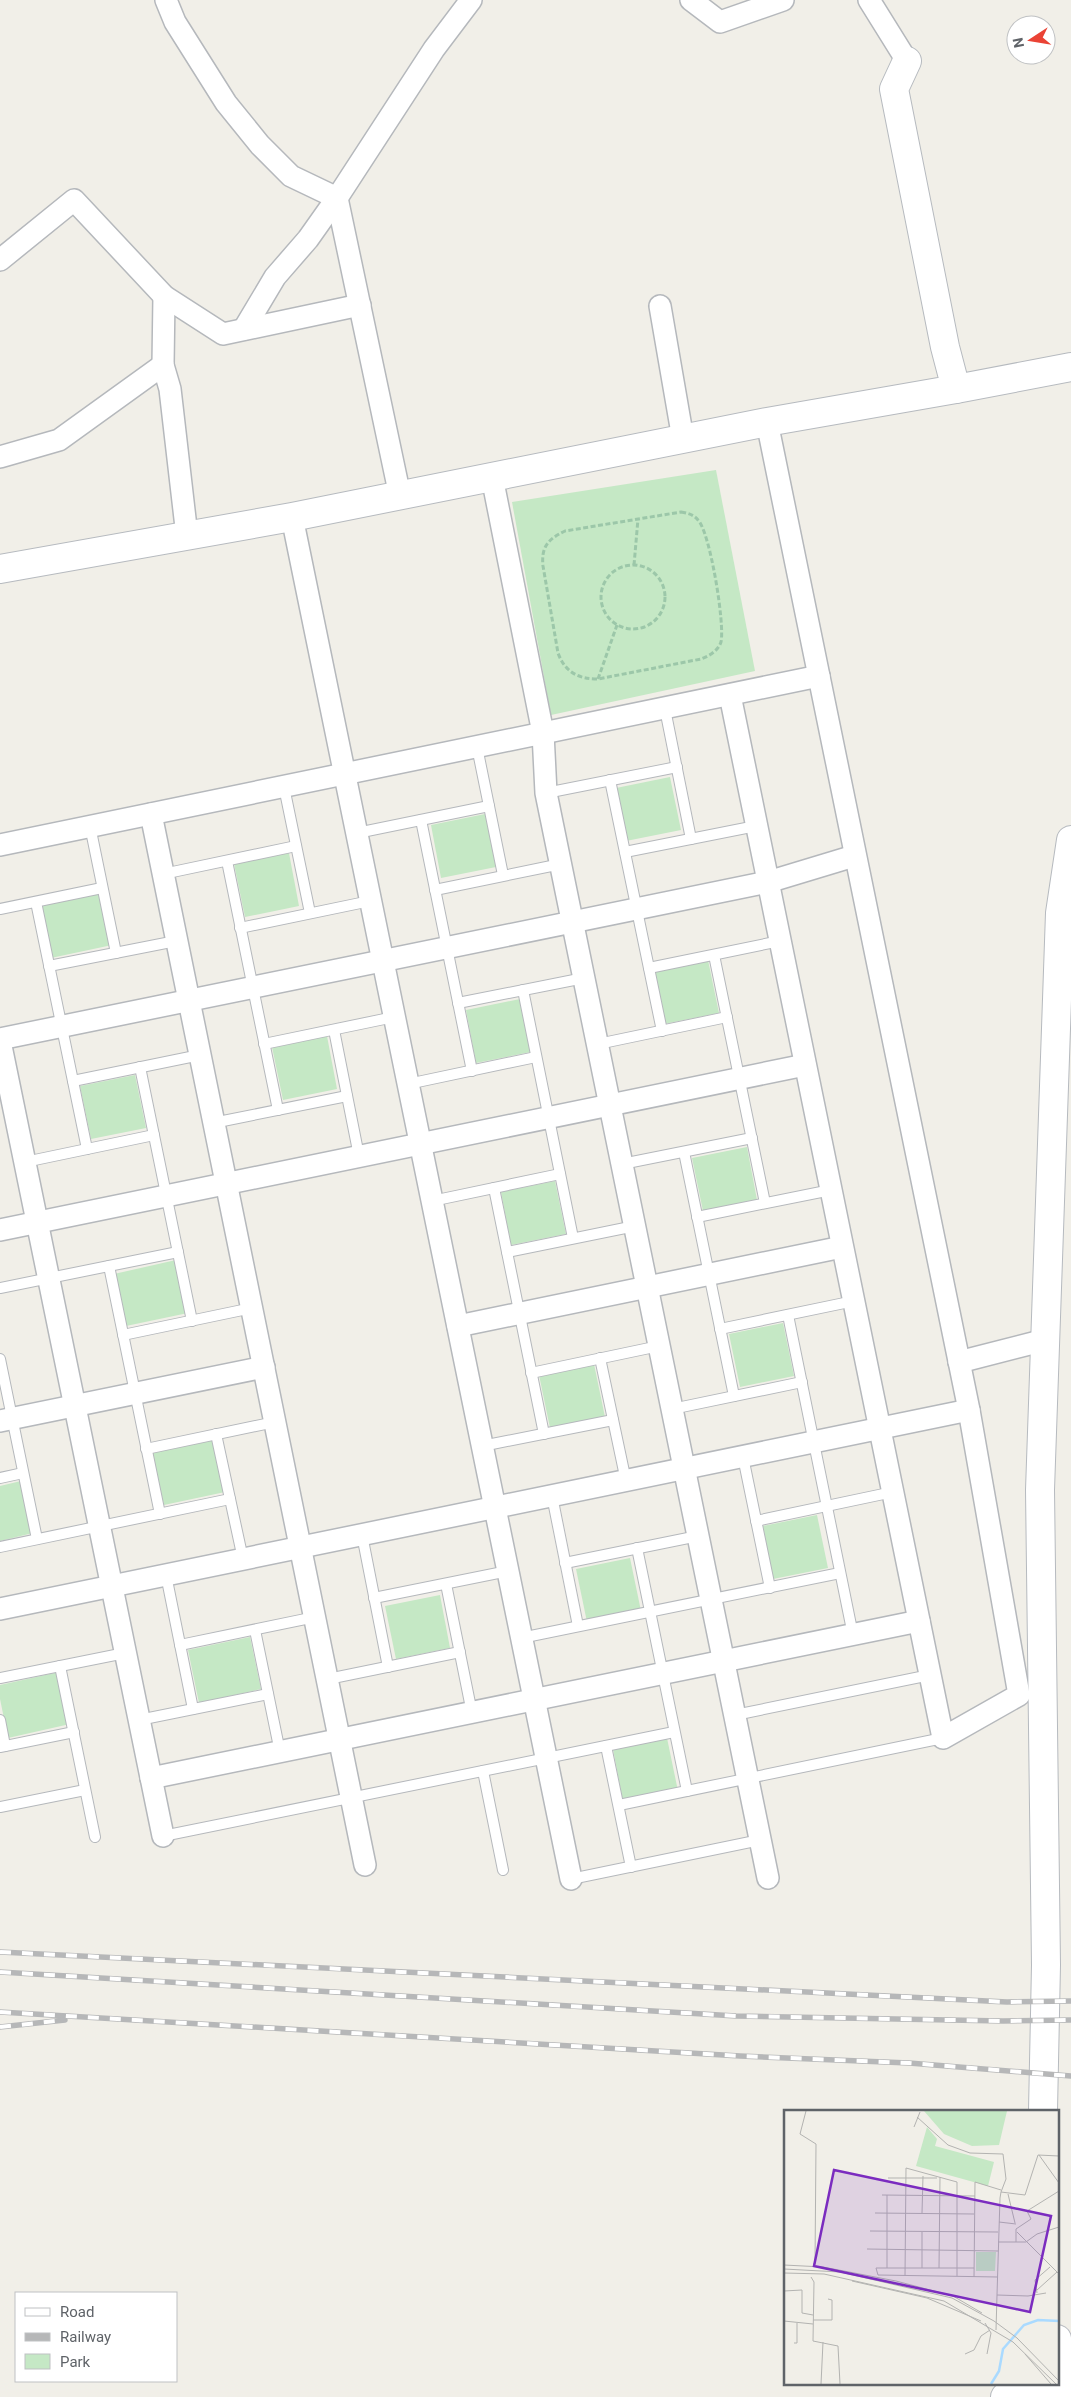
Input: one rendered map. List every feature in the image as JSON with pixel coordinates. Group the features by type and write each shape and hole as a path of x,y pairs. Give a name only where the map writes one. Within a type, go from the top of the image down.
{"street":[{"path":"166,0 176,22 226,103 260,146 292,176 337,198"},
{"path":"244,329 275,277 308,239 337,198 434,49 471,0"},
{"path":"690,0 720,22 783,0"},
{"path":"869,0 907,61 894,89 945,347 956,389"},
{"path":"337,198 400,496"},
{"path":"0,260 74,200 164,296 222,334 360,305"},
{"path":"164,296 163,365 170,389 187,536"},
{"path":"660,306 682,439"},
{"path":"0,457 59,440 163,365"},
{"path":"0,569 292,517 767,422 1071,367"},
{"path":"730,695 943,1738 1019,1695 969,1410 854,856 767,422"},
{"path":"492,477 543,734 546,793 768,1878"},
{"path":"292,517 571,1879"},
{"path":"0,845 819,676"},
{"path":"150,814 365,1865"},
{"path":"1043,2110 1046,1965 1040,1490 1060,913 1071,840"},
{"path":"163,1836 0,1040 768,882 854,856"},
{"path":"0,1230 805,1065"},
{"path":"458,1326 842,1247"},
{"path":"959,1362 1045,1340"},
{"path":"6,1420 264,1367"},
{"path":"0,1609 969,1410"},
{"path":"151,1778 919,1621"},
{"path":"1058,2345 1067,2397"},
{"path":"1005,2397 1044,2389 1045,2397"}],"lane":[{"path":"665,709 692,839"},
{"path":"477,747 503,875"},
{"path":"546,793 677,767"},
{"path":"610,780 662,1031"},
{"path":"284,787 310,913"},
{"path":"357,833 489,806"},
{"path":"420,820 472,1071"},
{"path":"90,826 116,953"},
{"path":"625,852 756,826"},
{"path":"162,874 296,846"},
{"path":"227,861 278,1110"},
{"path":"435,890 560,864"},
{"path":"0,909 102,888"},
{"path":"240,928 370,901"},
{"path":"36,902 86,1149"},
{"path":"49,966 176,941"},
{"path":"649,968 780,941"},
{"path":"714,954 765,1203"},
{"path":"458,1004 584,978"},
{"path":"522,990 573,1238"},
{"path":"264,1044 394,1017"},
{"path":"598,1044 727,1018"},
{"path":"334,1030 359,1156"},
{"path":"73,1081 200,1054"},
{"path":"408,1084 536,1058"},
{"path":"140,1067 192,1321"},
{"path":"214,1123 347,1096"},
{"path":"25,1162 154,1136"},
{"path":"622,1164 752,1138"},
{"path":"684,1152 734,1396"},
{"path":"432,1200 560,1174"},
{"path":"494,1188 544,1434"},
{"path":"697,1217 831,1190"},
{"path":"507,1252 635,1226"},
{"path":"0,1288 178,1252"},
{"path":"109,1266 160,1514"},
{"path":"720,1329 854,1301"},
{"path":"123,1335 252,1308"},
{"path":"788,1315 853,1635"},
{"path":"532,1372 659,1346"},
{"path":"600,1358 626,1481"},
{"path":"0,1359 6,1420 23,1473 37,1539"},
{"path":"672,1409 802,1382"},
{"path":"482,1446 612,1420"},
{"path":"146,1448 275,1422"},
{"path":"216,1434 243,1560"},
{"path":"743,1457 770,1588"},
{"path":"0,1478 23,1473"},
{"path":"756,1521 893,1492"},
{"path":"552,1496 578,1626"},
{"path":"0,1546 230,1499"},
{"path":"362,1535 388,1667"},
{"path":"565,1563 698,1536"},
{"path":"637,1548 687,1791"},
{"path":"374,1598 508,1571"},
{"path":"521,1638 840,1573"},
{"path":"166,1575 193,1709"},
{"path":"446,1584 472,1713"},
{"path":"180,1645 315,1617"},
{"path":"255,1630 280,1752"},
{"path":"0,1678 125,1652"},
{"path":"328,1679 460,1652"},
{"path":"60,1666 95,1836"},
{"path":"735,1715 930,1675"},
{"path":"139,1720 268,1694"},
{"path":"0,1720 3,1746 74,1732"},
{"path":"163,1836 674,1732"},
{"path":"619,1805 943,1738"},
{"path":"606,1746 631,1867"},
{"path":"483,1771 503,1870"},
{"path":"0,1807 86,1790"},
{"path":"571,1879 760,1840"}],"path":[{"path":"681,512 689,513 699,520 706,534 721,614 720,643 710,655 701,659 598,679 590,679 572,673 562,663 558,653 542,555 546,545 552,538 565,531 681,512"},
{"path":"634,565 638,519"},
{"path":"634,565 653,572 660,581 665,601 662,612 656,620 647,626 627,628 617,625 609,618 604,609 602,589 614,572 623,567 634,565"},
{"path":"598,679 617,625"}],"green space":[{"path":"716,470 755,671 551,715 512,502"},
{"path":"670,777 681,830 626,841 616,788"},
{"path":"485,814 496,867 441,878 431,825"},
{"path":"289,853 299,906 245,917 234,864"},
{"path":"101,893 112,945 51,958 40,906"},
{"path":"708,960 719,1013 664,1024 654,971"},
{"path":"520,999 531,1052 476,1063 466,1010"},
{"path":"327,1036 337,1089 283,1100 272,1047"},
{"path":"135,1075 146,1128 91,1139 80,1086"},
{"path":"747,1147 757,1200 703,1211 692,1158"},
{"path":"555,1181 566,1234 511,1245 501,1192"},
{"path":"176,1260 188,1313 126,1326 114,1274"},
{"path":"783,1323 794,1376 740,1387 729,1334"},
{"path":"594,1364 605,1417 550,1428 539,1375"},
{"path":"214,1439 225,1492 164,1505 152,1453"},
{"path":"21,1481 33,1533 0,1541 0,1486"},
{"path":"817,1515 828,1568 773,1579 763,1526"},
{"path":"630,1558 641,1611 587,1622 576,1569"},
{"path":"440,1595 450,1648 396,1659 385,1606"},
{"path":"250,1637 261,1689 199,1703 188,1650"},
{"path":"59,1672 70,1724 8,1738 0,1699 0,1685"},
{"path":"667,1738 678,1791 623,1802 613,1749"}],"railway":[{"path":"0,1952 1007,2002 1071,2001"},
{"path":"0,1972 736,2016 1003,2021 1071,2020"},
{"path":"0,2012 740,2056 909,2063 1071,2076"},
{"path":"0,2027 65,2020"}]}
